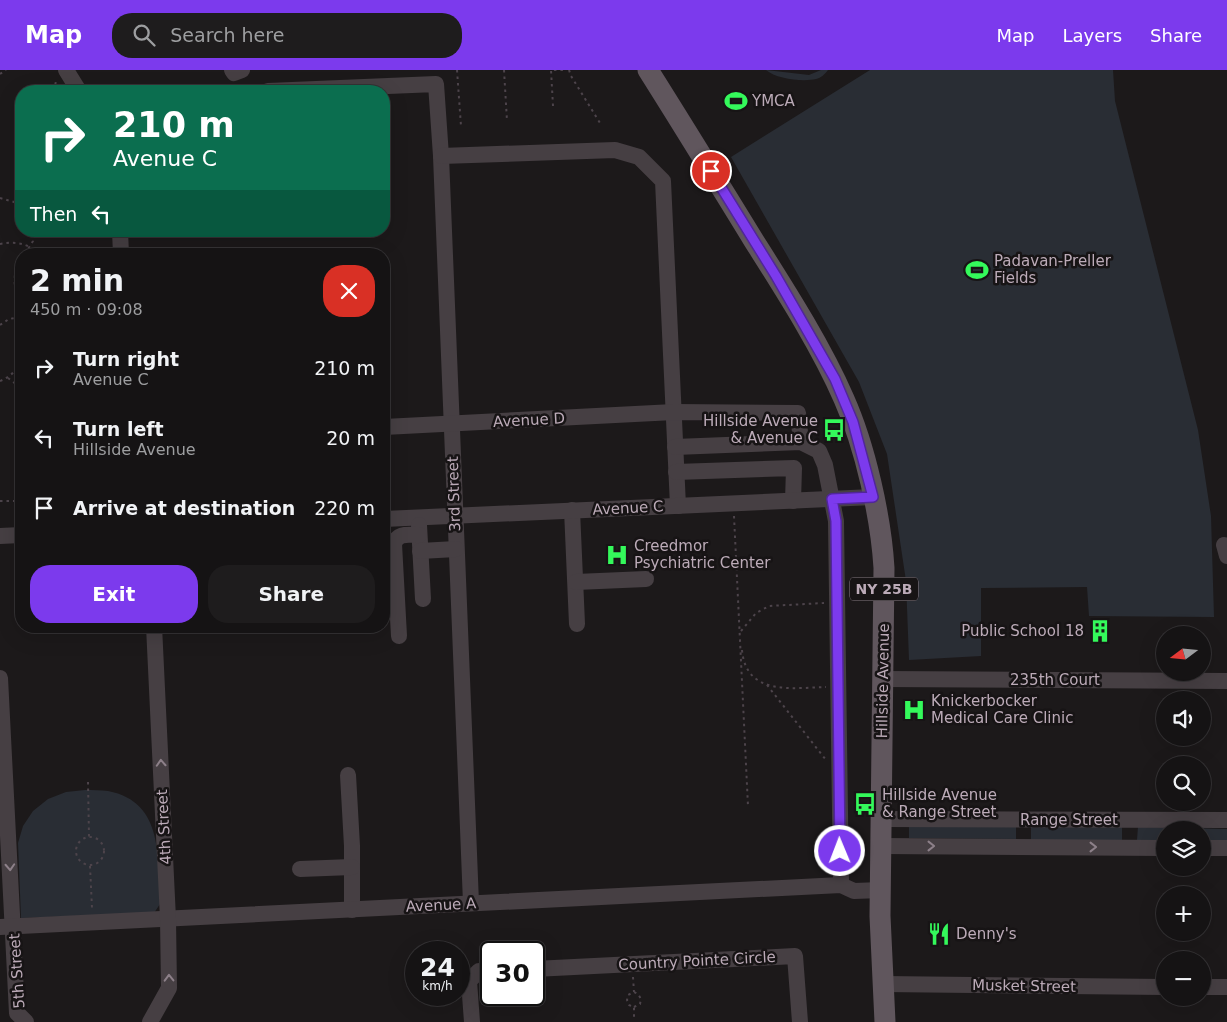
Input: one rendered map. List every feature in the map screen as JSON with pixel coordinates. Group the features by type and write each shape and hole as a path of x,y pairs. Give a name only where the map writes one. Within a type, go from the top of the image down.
{"main road":[{"name":"Hillside Avenue","path":"648,70 776,276 835,379 853,422 873,497 883,550 884,568 880,890 885,1022"}],"street":[{"path":"61,74 73,85"},
{"name":"3rd Street","path":"390,86 436,84 441,156 471,903"},
{"path":"441,156 615,150 639,157 663,181 678,506"},
{"name":"Avenue D","path":"390,428 674,412 798,413 802,442"},
{"path":"675,447 802,442 819,451 825,465 836,521 841,885"},
{"path":"676,472 794,468 793,501"},
{"name":"Avenue C","path":"390,519 873,497"},
{"path":"572,510 578,624"},
{"path":"418,517 422,600"},
{"path":"0,536 15,535"},
{"path":"399,636 394,544 396,538 400,535 420,543 456,549"},
{"path":"576,582 646,579"},
{"name":"4th Street","path":"150,1022 169,988 168,919 154,633"},
{"name":"5th Street","path":"0,678 7,927 17,1013 26,1022"},
{"name":"235th Court","path":"883,679 1227,681"},
{"path":"348,775 352,910"},
{"name":"Range Street","path":"882,819 1227,820"},
{"path":"1025,820 1025,847"},
{"path":"1132,848 1133,820"},
{"name":"Range Street","path":"882,846 1156,848"},
{"path":"1211,848 1227,848"},
{"path":"300,869 352,867"},
{"name":"Avenue A","path":"7,927 841,885 854,891 880,890"},
{"name":"Country Pointe Circle","path":"545,968 795,956 800,1022"},
{"path":"472,1022 469,981 480,971"},
{"name":"Musket Street","path":"883,984 1156,987"},
{"path":"1211,987 1227,988"}],"path":[{"path":"0,74 6,70"},
{"path":"458,70 461,126"},
{"path":"504,70 507,122"},
{"path":"553,106 551,70 568,70 600,123"},
{"path":"55,85 61,74"},
{"path":"0,198 15,203"},
{"path":"0,244 13,242 30,247 33,237"},
{"path":"15,272 15,295"},
{"path":"0,325 15,319"},
{"path":"0,381 8,378 15,371"},
{"path":"8,378 15,383"},
{"path":"0,500 15,501"},
{"path":"734,503 748,806"},
{"path":"837,602 769,606 756,613 740,631 743,662 749,672 766,684 840,777"},
{"path":"766,684 778,688 838,687"},
{"path":"88,782 89,837"},
{"path":"89,837 101,842 104,852 100,861 90,866 82,864 75,853 77,845 81,840 89,837"},
{"path":"90,866 92,923"},
{"path":"633,973 634,992"},
{"path":"634,992 628,995 627,1000 629,1005 634,1007"},
{"path":"634,992 641,999 640,1004 634,1007"},
{"path":"634,1007 634,1016"}],"shaded area":[{"path":"766,70 809,75 821,70 828,70 823,76 804,80 783,78"},
{"name":"Padavan-Preller Fields","path":"870,70 1113,70 1115,101 1198,430 1211,516 1214,617 1089,616 1087,587 981,588 981,656 909,660 906,581 887,454 859,382 731,157"},
{"path":"85,790 108,791 126,797 140,807 149,820 157,851 160,904 154,913 21,918 18,843 23,826 33,811 48,799 66,792"},
{"path":"909,824 1016,825 1016,839 909,838"},
{"path":"1031,827 1122,827 1122,840 1031,840"},
{"path":"1138,827 1156,827 1156,841 1137,840"},
{"path":"1211,829 1227,829 1227,841 1211,841"}],"place":[{"name":"YMCA","path":"736,101"},
{"name":"Padavan-Preller Fields","path":"977,270"},
{"name":"Hillside Avenue & Avenue C","path":"834,430"},
{"name":"Creedmor Psychiatric Center","path":"617,555"},
{"name":"Public School 18","path":"1100,631"},
{"name":"Knickerbocker Medical Care Clinic","path":"914,710"},
{"name":"Hillside Avenue & Range Street","path":"865,804"},
{"name":"Denny's","path":"939,934"}],"route":[{"path":"711,171 776,276 835,379 853,422 873,497 832,499 836,521 840,851"}]}
